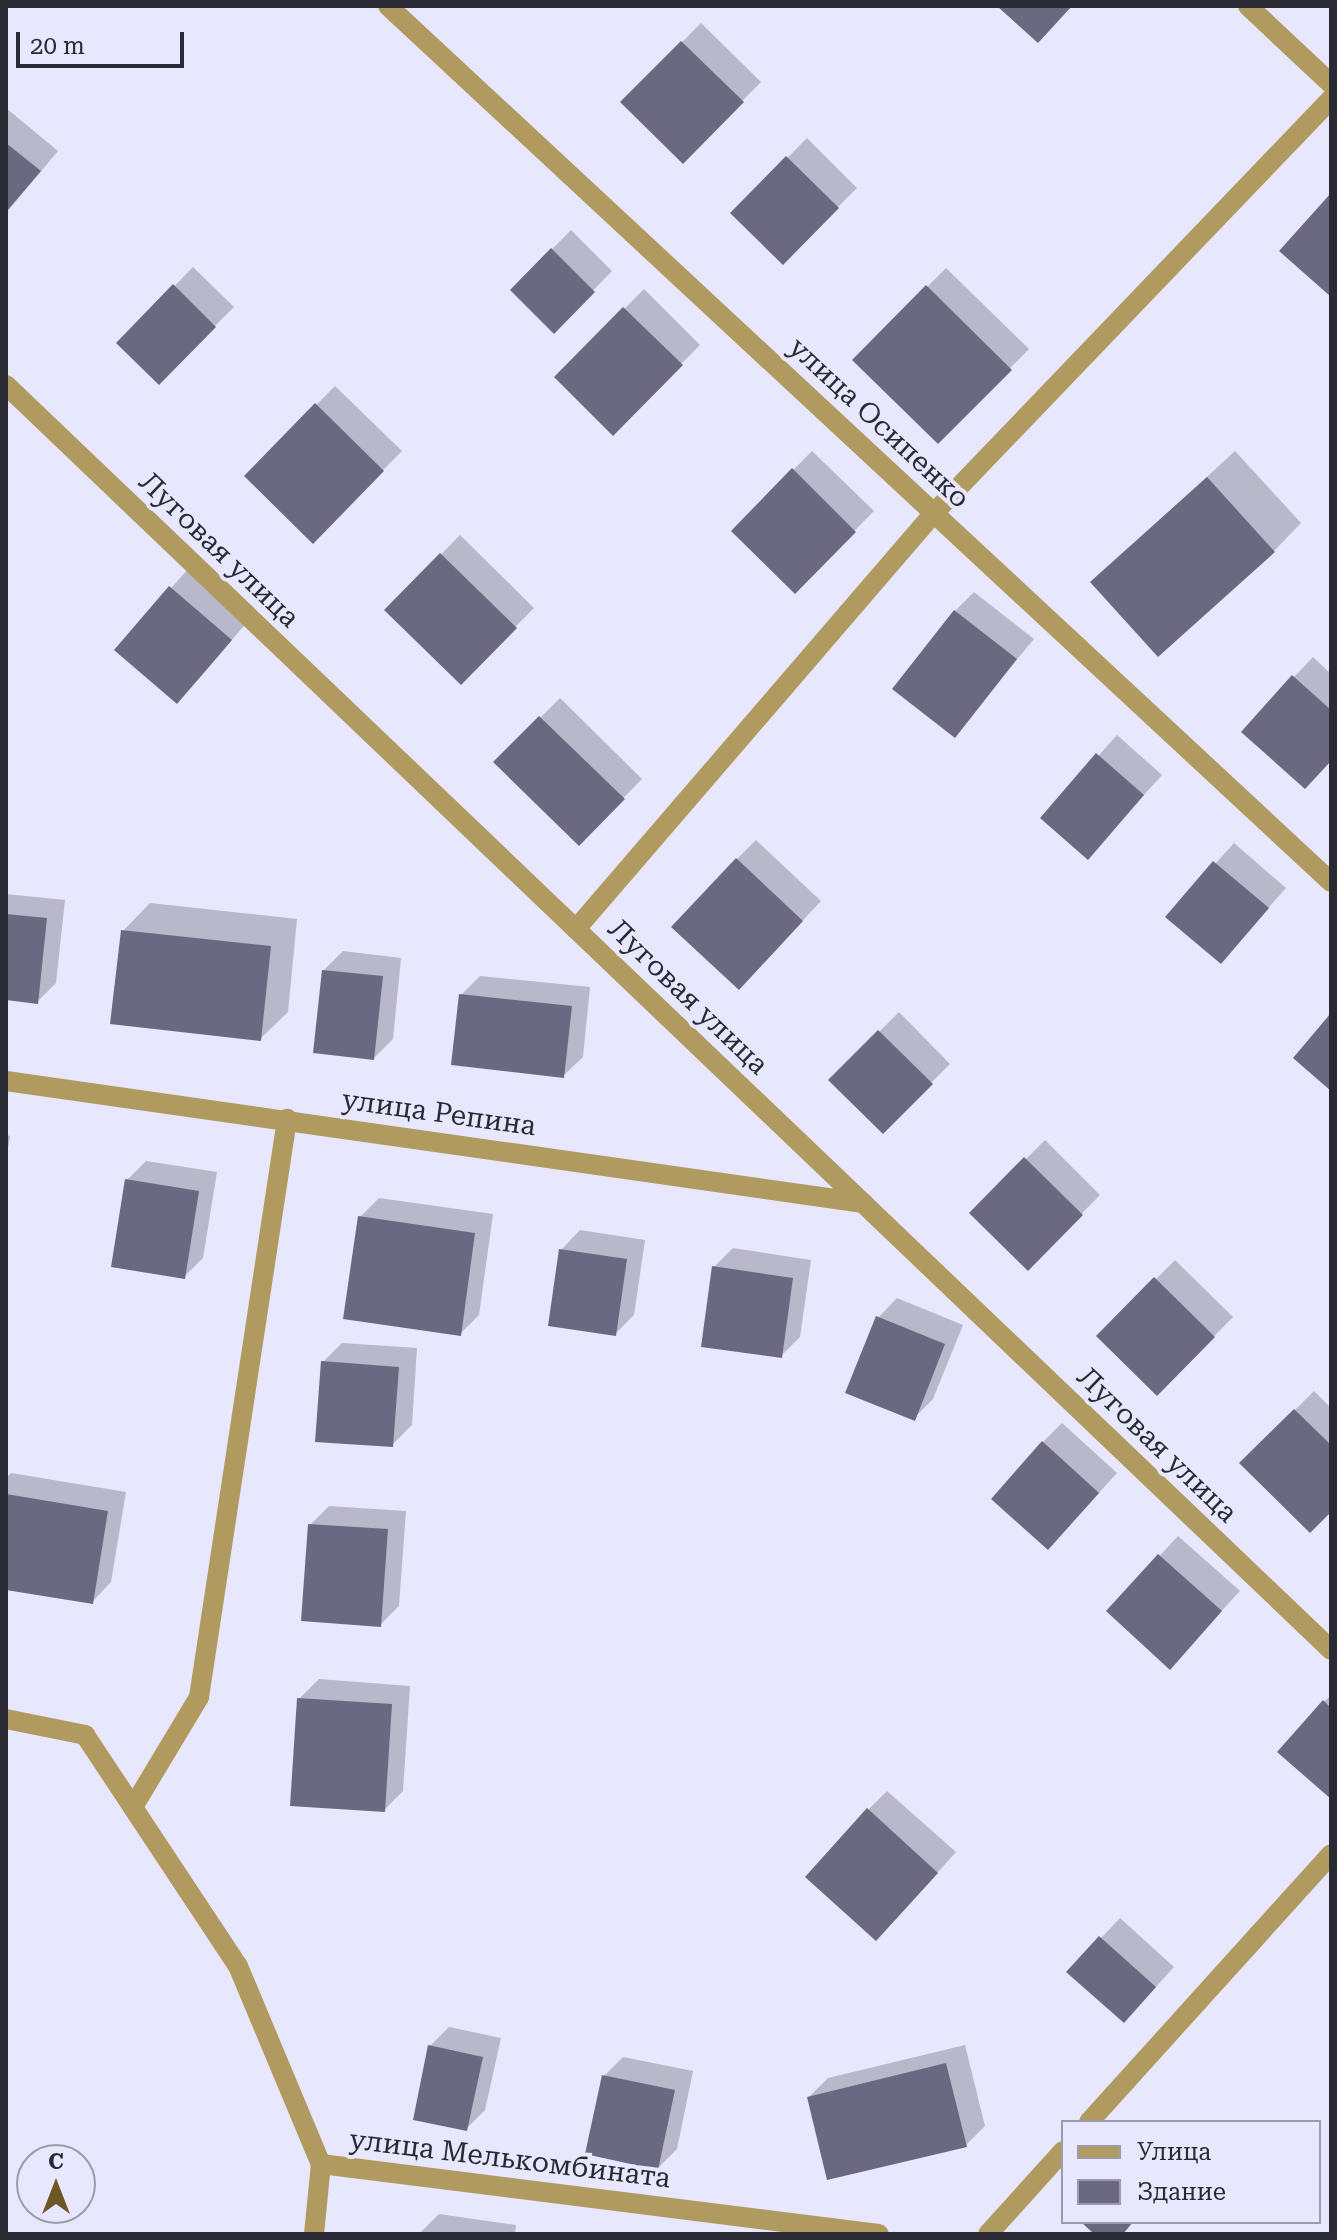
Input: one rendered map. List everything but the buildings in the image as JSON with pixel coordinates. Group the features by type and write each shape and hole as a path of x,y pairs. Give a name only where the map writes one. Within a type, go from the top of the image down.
{"street":[{"name":"улица Осипенко","path":"388,6 1331,882"},
{"path":"1248,6 1331,84"},
{"path":"576,929 934,513 1331,99"},
{"name":"Луговая улица","path":"6,385 1331,1650"},
{"name":"улица Репина","path":"6,1081 863,1203"},
{"path":"133,1807 199,1697 287,1119"},
{"name":"улица Мелькомбината","path":"6,1719 85,1735 238,1966 321,2164 879,2234"},
{"path":"1091,2120 1331,1854"},
{"path":"988,2234 1061,2153"},
{"path":"314,2234 321,2164"}]}
